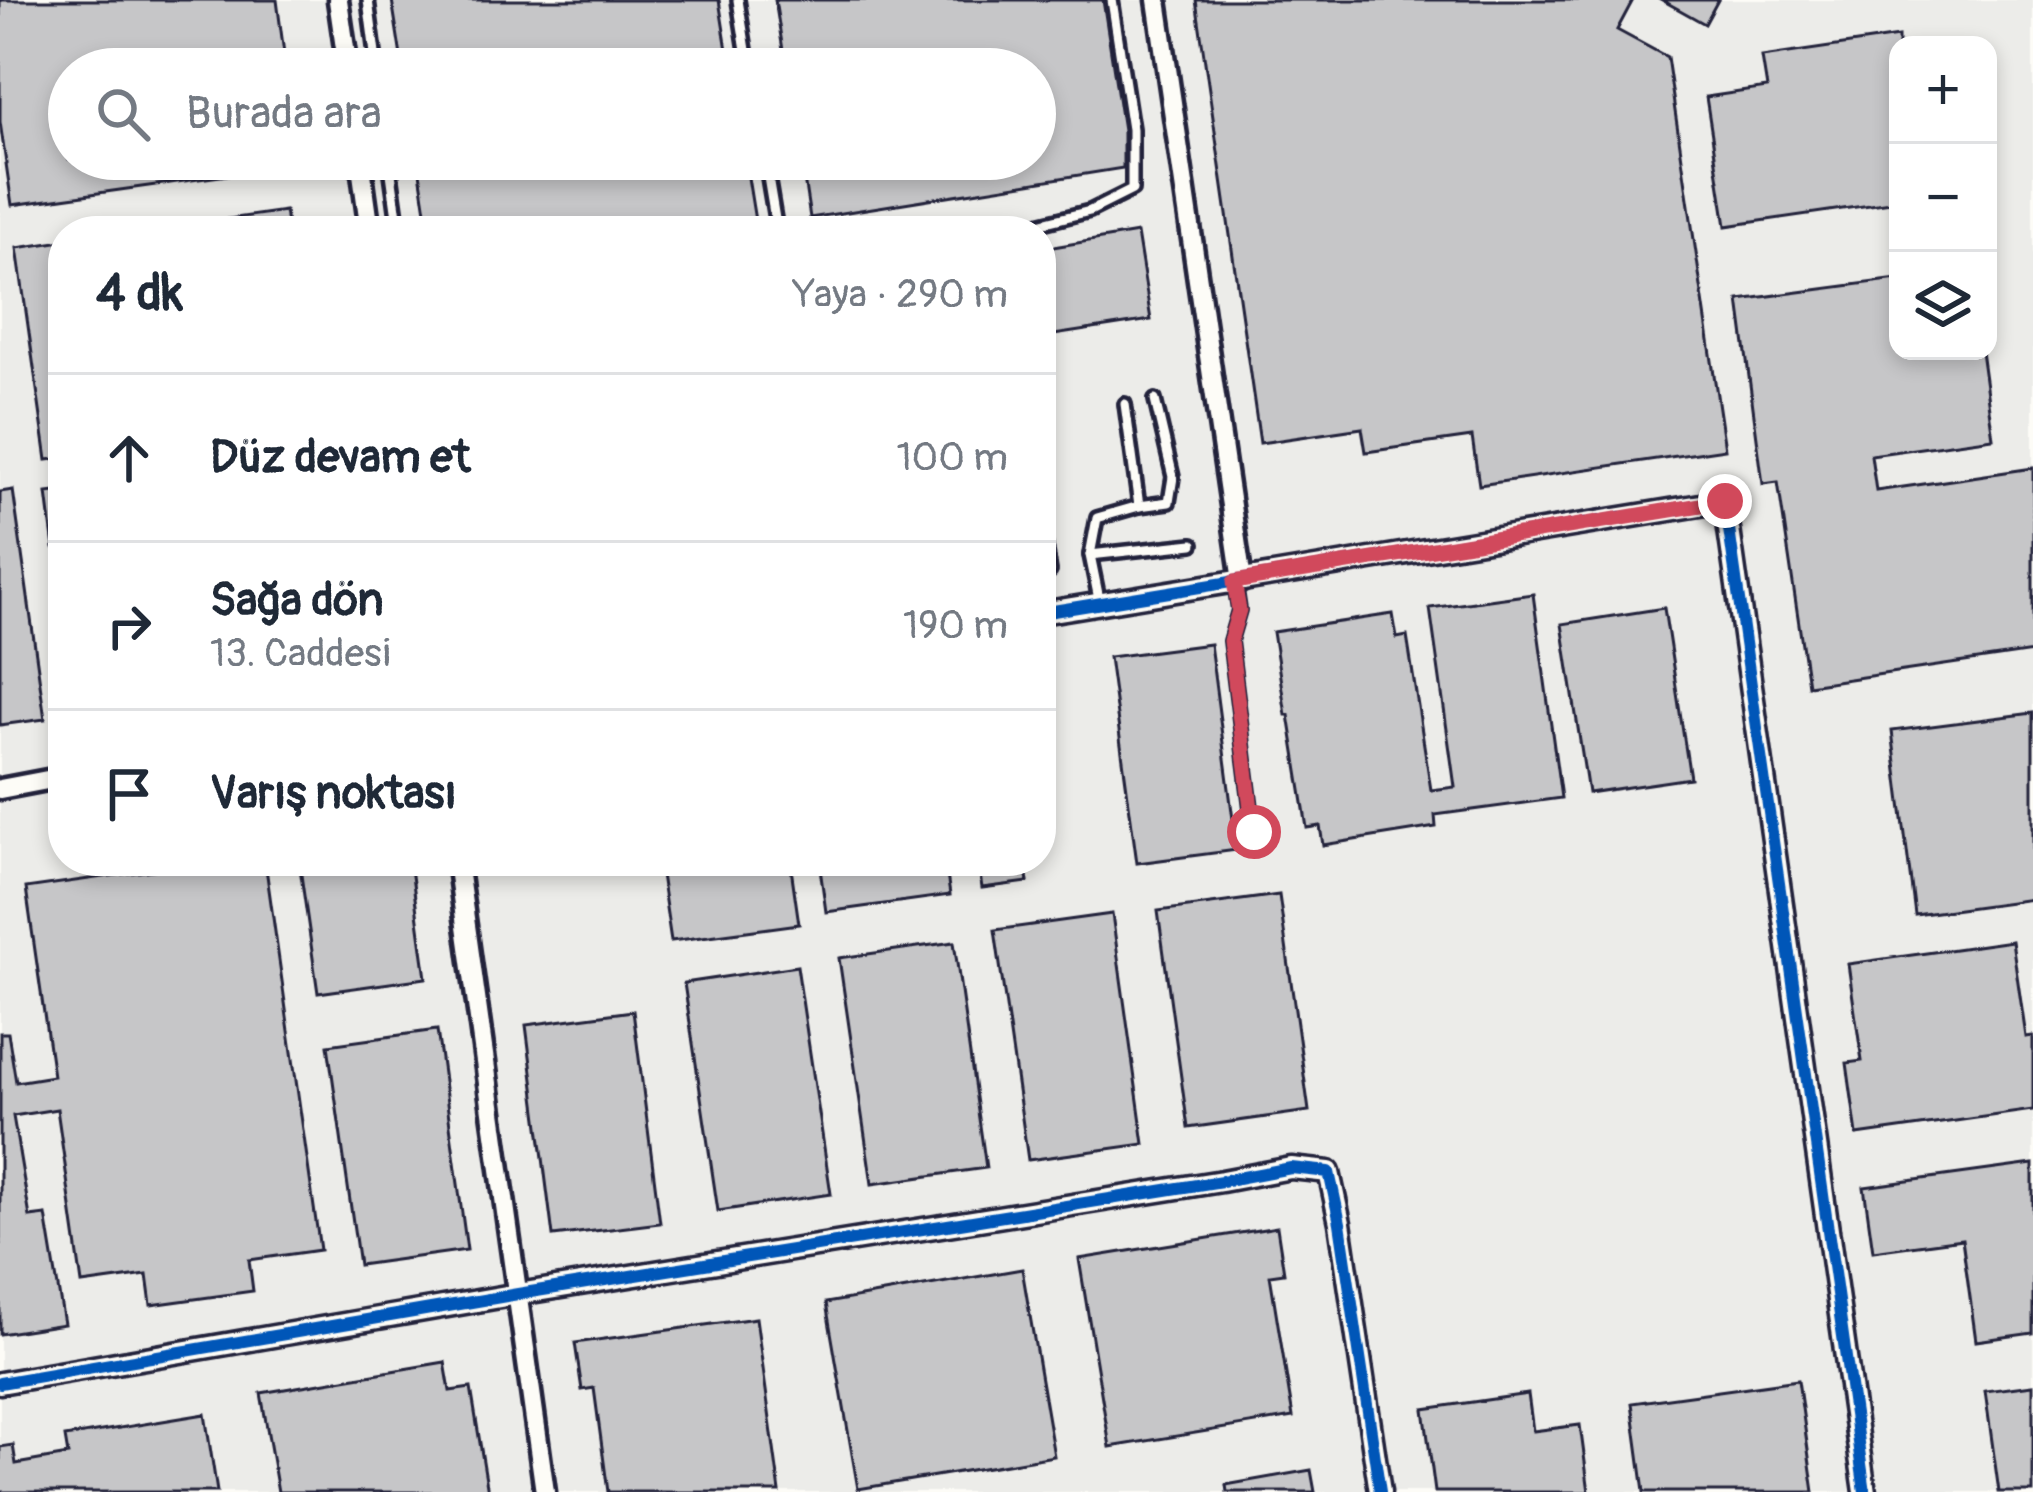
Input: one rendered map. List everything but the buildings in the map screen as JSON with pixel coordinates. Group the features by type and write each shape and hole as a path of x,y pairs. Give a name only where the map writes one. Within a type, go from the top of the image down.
{"street":[{"path":"338,0 345,48"},
{"path":"1156,0 1238,581"},
{"path":"363,180 368,216"},
{"path":"1056,611 1725,501 1865,1492"},
{"path":"0,788 48,780"},
{"path":"459,876 545,1492"},
{"path":"0,1383 1291,1168 1329,1172 1379,1492"}],"lane":[{"path":"368,0 374,48"},
{"path":"738,0 746,48"},
{"path":"1056,220 1090,211 1132,190 1132,129 1112,0"},
{"path":"392,180 397,216"},
{"path":"768,180 774,216"},
{"path":"1100,604 1090,555 1096,518 1168,502 1173,477 1155,400"},
{"path":"1126,404 1139,506"},
{"path":"1090,555 1192,544"},
{"path":"1238,581 1239,610 1230,641 1254,832"}],"shaded area":[{"path":"0,0 2033,0 2033,1492 0,1492"}],"cycle path":[{"path":"1056,611 1725,501 1865,1492"},
{"path":"0,1383 1291,1168 1329,1172 1380,1492"}],"route":[{"path":"1254,832 1230,641 1239,610 1234,582 1725,501"}]}
